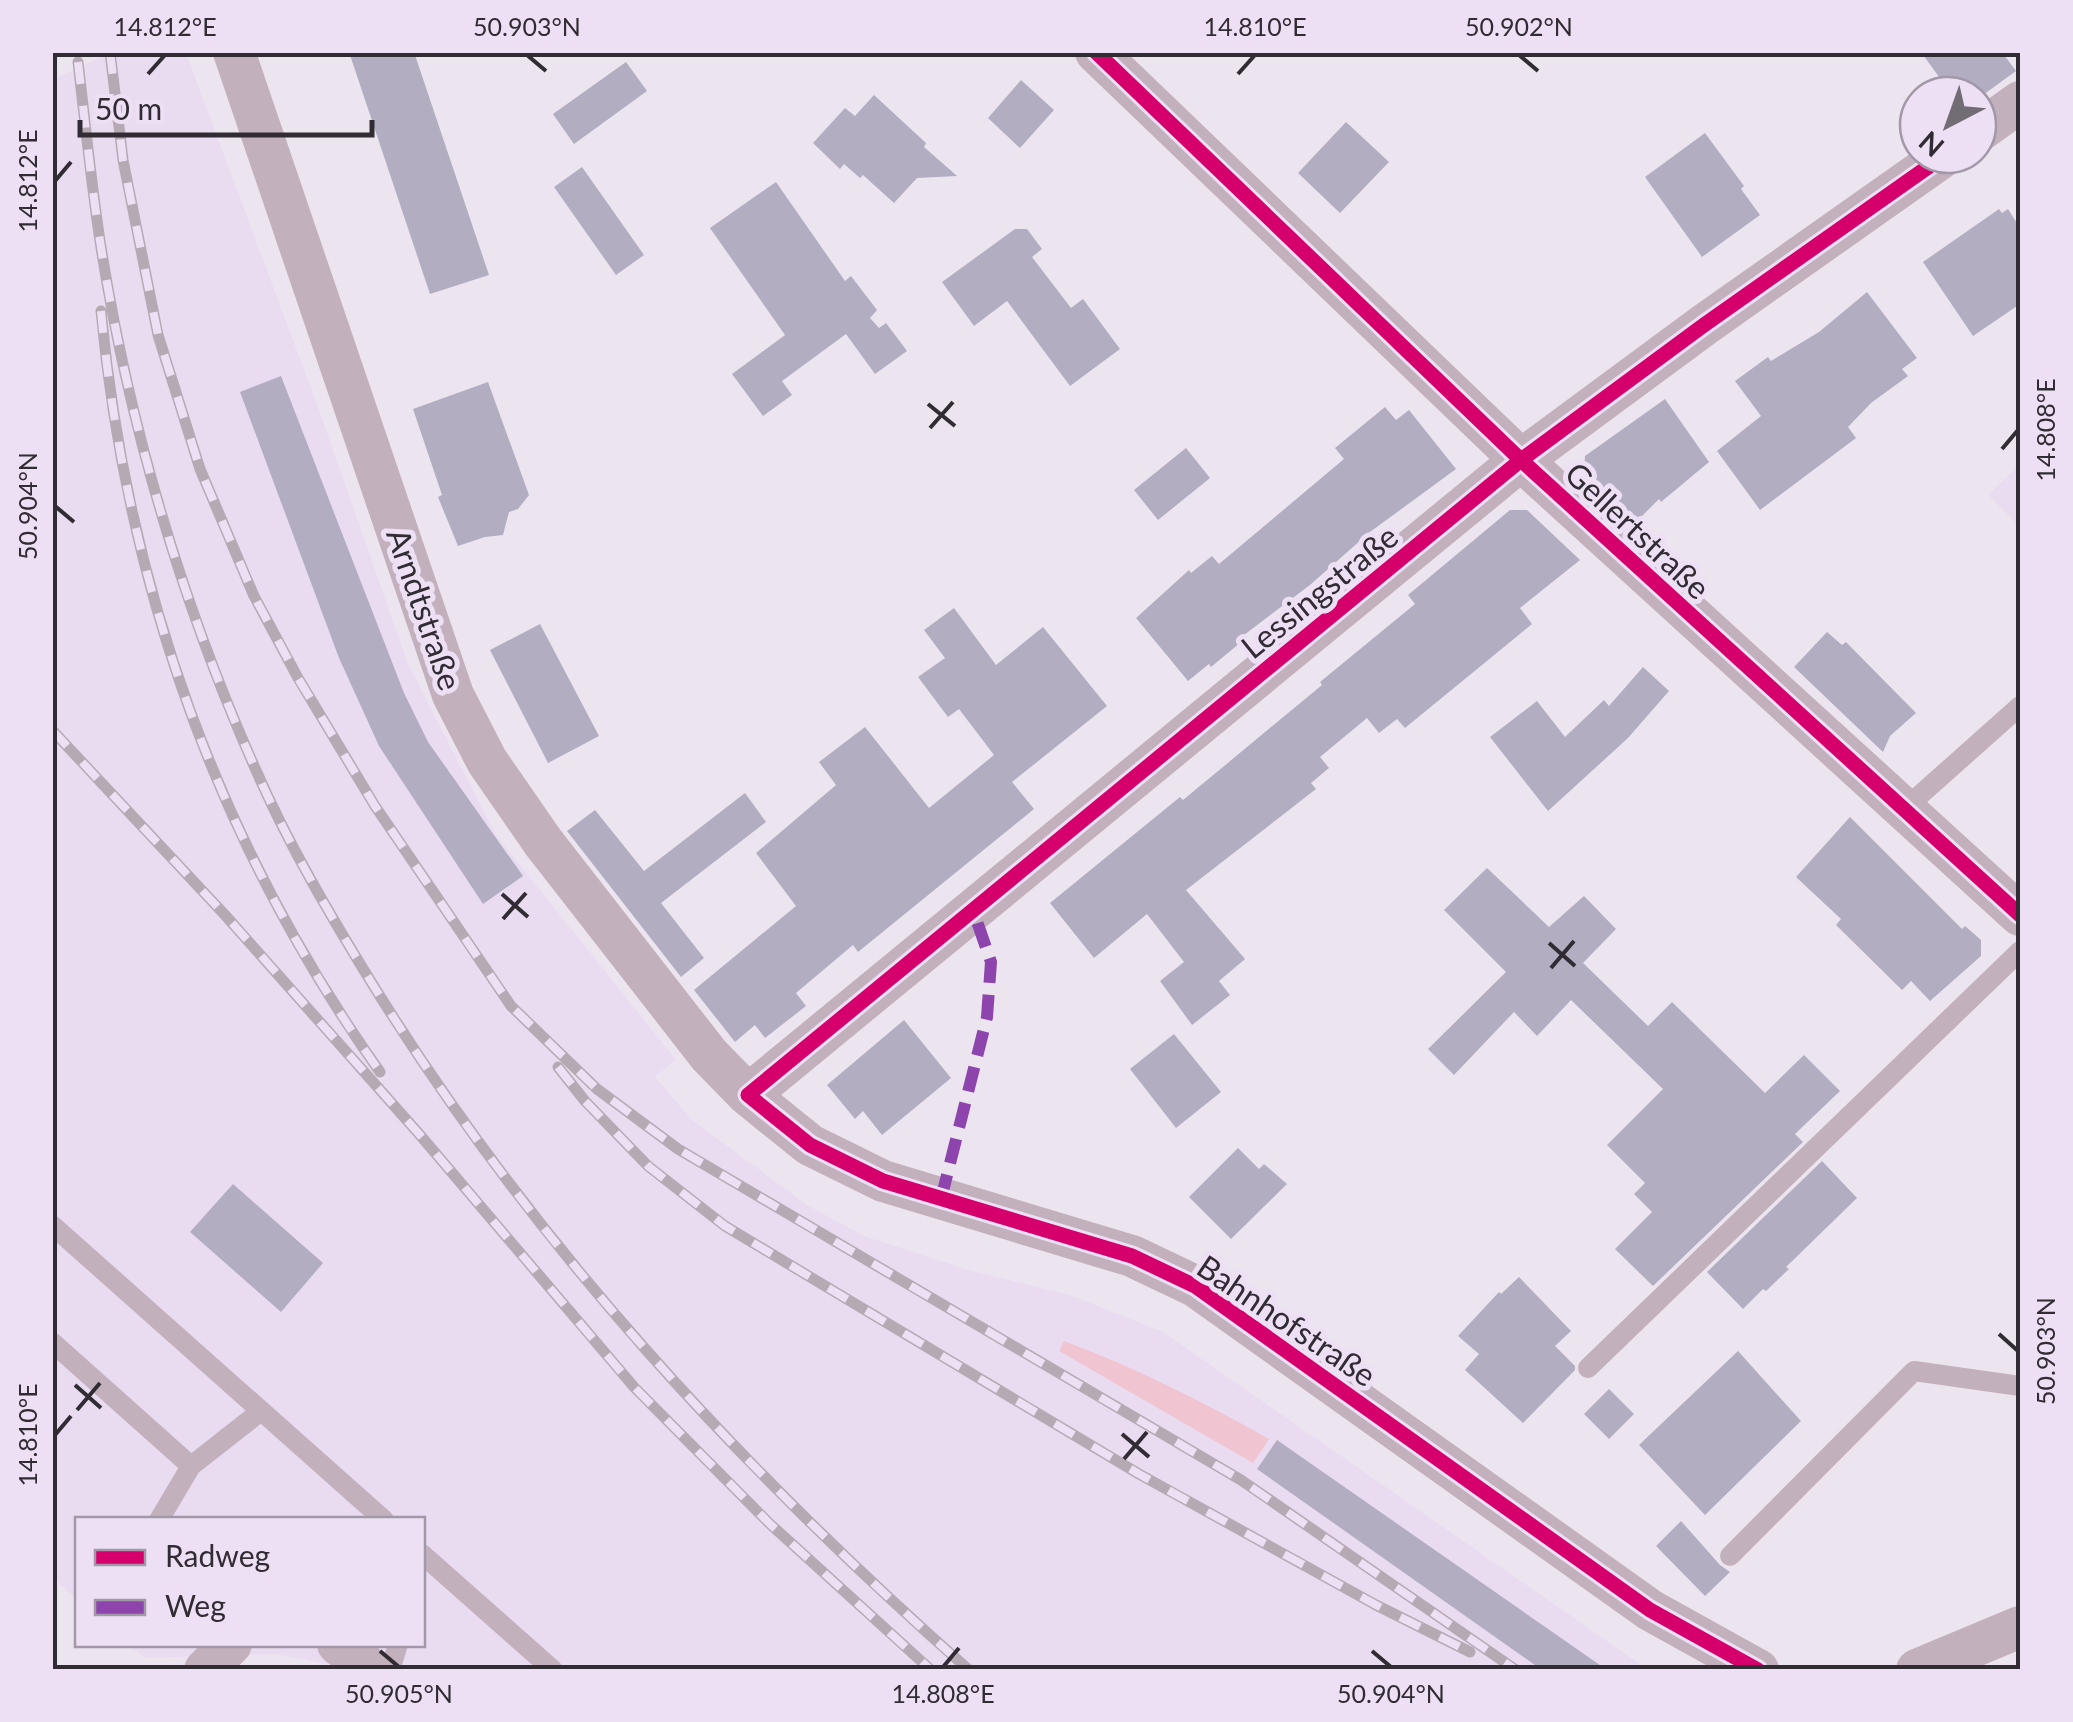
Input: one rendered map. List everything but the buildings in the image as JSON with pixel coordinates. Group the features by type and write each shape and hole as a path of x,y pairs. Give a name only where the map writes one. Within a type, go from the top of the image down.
{"street":[{"name":"Arndtstraße","path":"234,52 453,695 488,761 543,842 709,1055 748,1095"},
{"name":"Gellertstraße","path":"1096,52 1521,460 2020,915"},
{"path":"1998,118 2020,102"},
{"name":"Lessingstraße","path":"748,1095 1521,460 1704,324 1917,175"},
{"name":"Bahnhofstraße","path":"748,1095 810,1145 884,1182 1132,1256 1196,1286 1650,1610 1758,1670"},
{"path":"1917,1670 2020,1627"},
{"path":"205,1670 229,1647"},
{"path":"342,1647 372,1670"}],"lane":[{"path":"1902,810 2020,706"},
{"path":"1588,1368 2020,951"},
{"path":"52,1225 381,1517"},
{"path":"52,1342 190,1466"},
{"path":"1730,1556 1914,1371 2020,1386"},
{"path":"161,1517 190,1466 261,1410"},
{"path":"425,1561 553,1670"}],"shaded area":[{"path":"109,53 186,53 318,407 408,664 496,835 676,1060 655,1077 691,1119 807,1205 864,1236 968,1270 1070,1295 1163,1332 1647,1669 356,1670 276,1654 145,1658 131,1647 425,1647 425,1517 75,1517 75,1597 53,1578 53,80"},
{"path":"2020,464 2020,527 1988,495"},
{"path":"1064,1341 1168,1386 1269,1439 1253,1463 1059,1351"}],"railway":[{"path":"110,52 123,160 158,335 200,469 254,596 298,678 375,806 511,1006 597,1089 678,1149 1241,1480 1516,1670"},
{"path":"78,62 112,309 160,510 228,705 310,879 435,1081 572,1263 722,1433 884,1593 969,1670"},
{"path":"101,311 114,414 133,515 158,614 190,710 228,804 272,896 323,985 380,1072"},
{"path":"52,730 225,915 420,1135 634,1387 770,1524 931,1670"},
{"path":"558,1067 648,1166 725,1226 1139,1474 1376,1605 1470,1652"}],"marked path":[{"path":"941,1199 987,1017 991,962 973,910"}],"cycle path":[{"path":"1096,52 1521,460 2020,915"},
{"path":"1758,1670 1650,1610 1195,1286 1132,1256 883,1181 810,1145 748,1095 1521,460 1917,175"}]}
